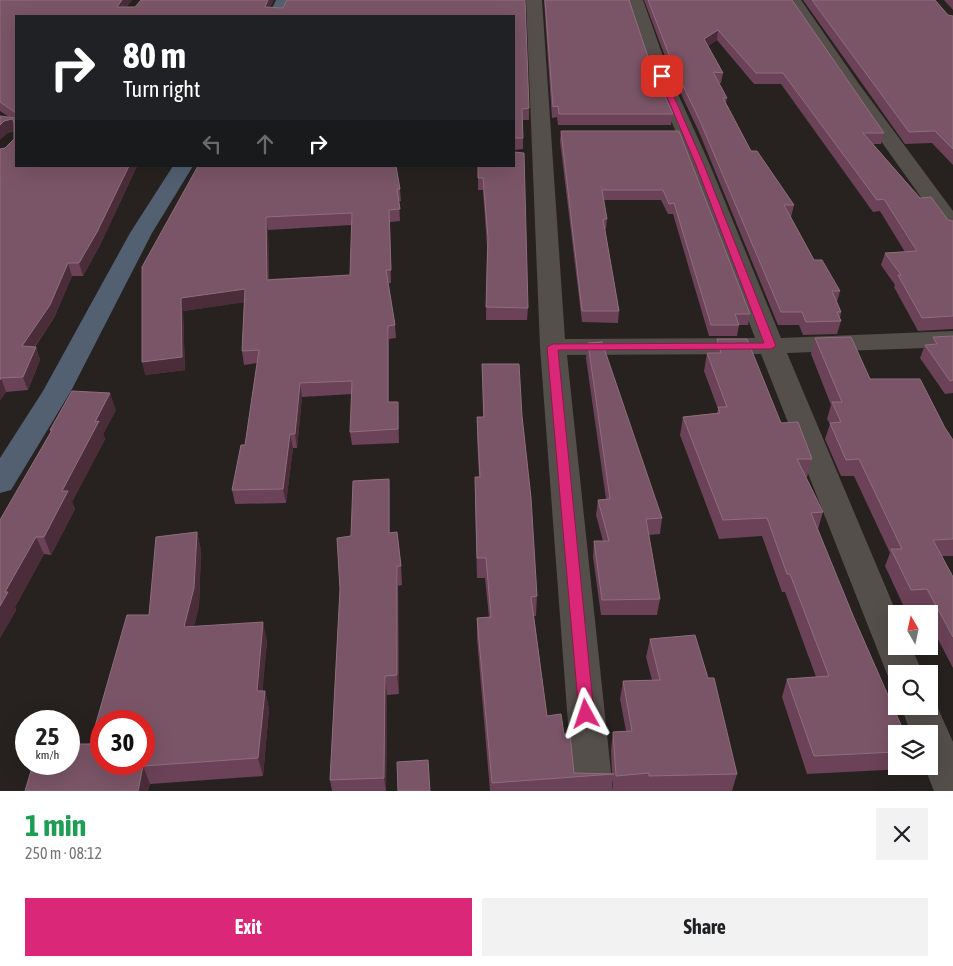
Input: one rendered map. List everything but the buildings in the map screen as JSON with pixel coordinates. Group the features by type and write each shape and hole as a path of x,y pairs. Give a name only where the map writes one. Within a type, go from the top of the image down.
{"street":[{"path":"276,15 284,0"},
{"path":"534,0 553,347 594,791"},
{"path":"635,0 662,76 677,133 771,346 901,665"},
{"path":"793,0 852,88 953,226"},
{"path":"0,482 8,457 57,391 141,233 182,167"},
{"path":"553,347 771,346 953,339"},
{"path":"923,715 953,788"}],"route":[{"path":"586,714 553,347 771,346 700,165 662,76"}]}
